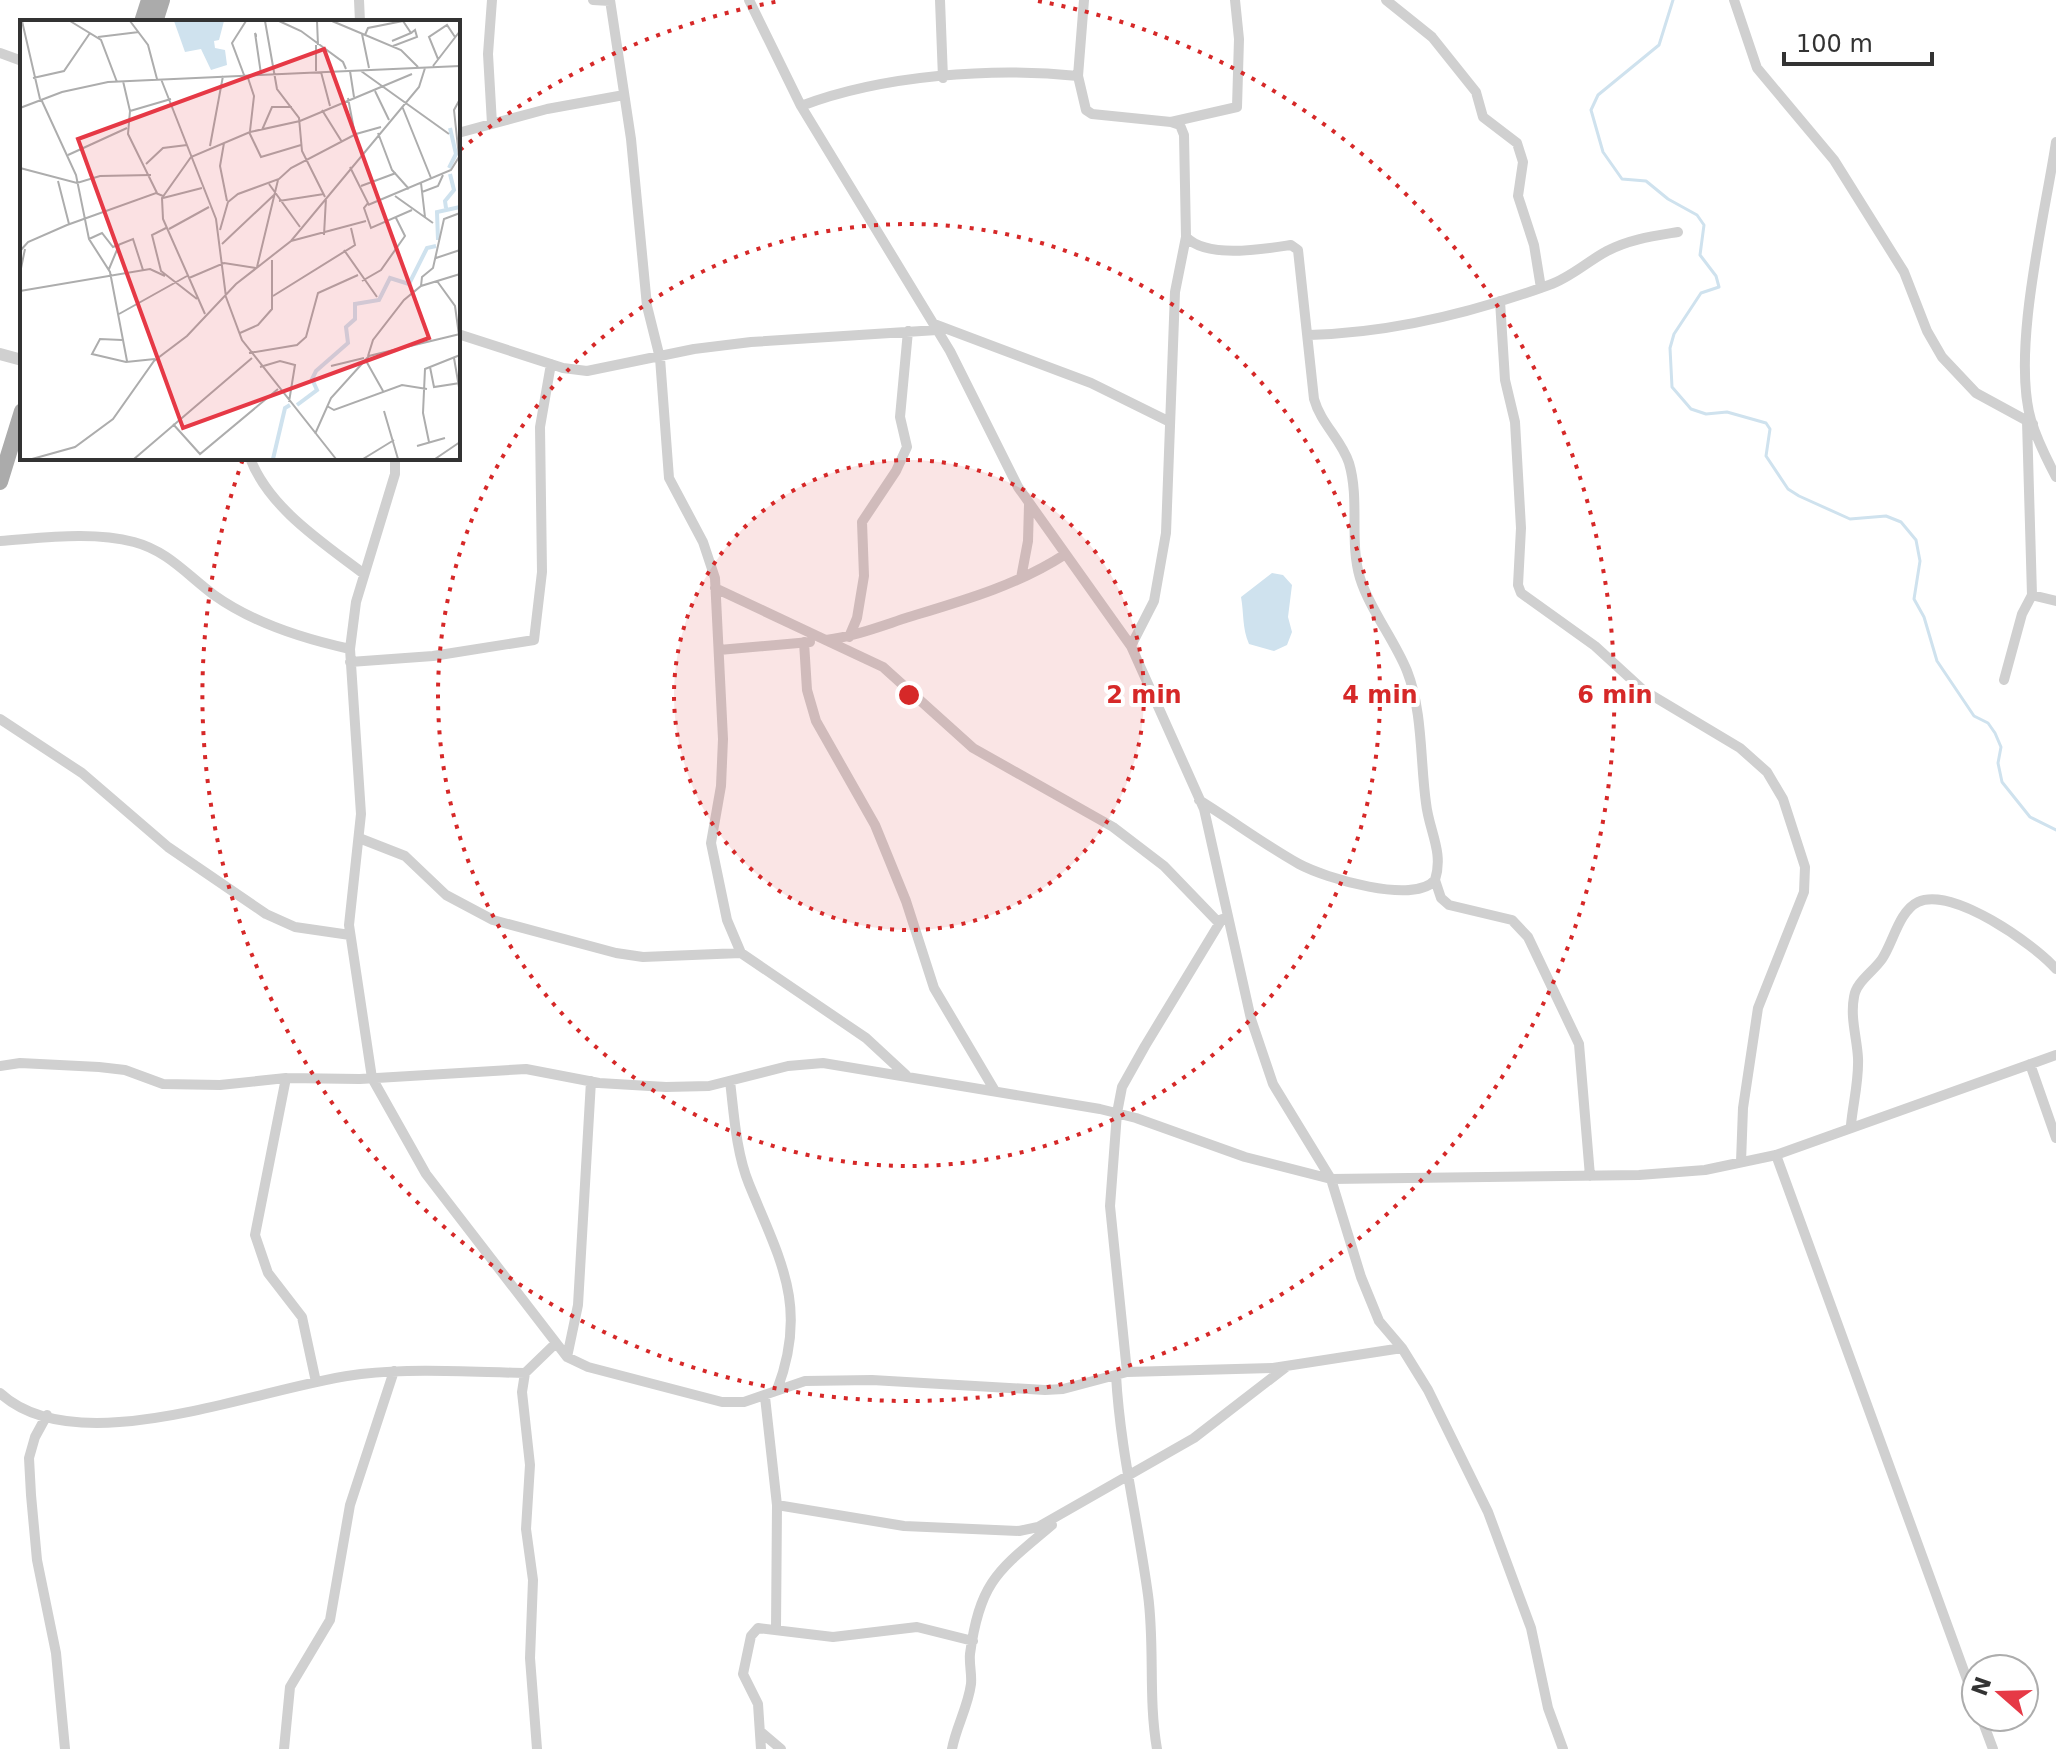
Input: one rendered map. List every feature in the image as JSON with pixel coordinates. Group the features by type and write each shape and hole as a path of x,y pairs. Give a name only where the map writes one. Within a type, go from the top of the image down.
{"main road":[{"path":"143,20 149,0"},
{"path":"156,20 162,0"},
{"path":"0,482 5,448 20,415"}],"street":[{"path":"359,0 360,20"},
{"path":"492,0 488,64 492,124"},
{"path":"593,0 610,0 631,139 647,306 660,358 669,478 707,551 715,588 723,755 711,843 727,920 741,953 866,1038 906,1075"},
{"path":"749,0 801,106 934,327 1029,504 1131,646 1199,800 1217,858 1222,918 1273,1084 1331,1179 1361,1277 1379,1321 1402,1348 1428,1390 1506,1555 1531,1628 1548,1708 1563,1749"},
{"path":"940,0 943,78"},
{"path":"1084,0 1078,76 1083,104 1092,114 1171,122 1180,125 1184,135 1186,237 1175,292 1166,533 1149,617 1131,646"},
{"path":"1171,122 1237,107 1239,39 1235,0"},
{"path":"1386,0 1432,37 1476,92 1483,117 1517,143 1523,162 1518,196 1534,245 1541,288"},
{"path":"1734,0 1757,68 1834,160 1904,272 1927,331 1942,357 1976,393 2030,422 2056,477"},
{"path":"0,53 20,60"},
{"path":"801,106 862,87 943,78 997,74 1078,76"},
{"path":"460,132 624,95"},
{"path":"2004,680 2022,614 2032,595 2030,422 2026,362 2034,268 2056,142"},
{"path":"1309,335 1367,334 1500,301 1541,288 1622,244 1678,232"},
{"path":"1186,237 1198,246 1249,252 1296,246 1309,335 1314,399 1320,418 1345,452 1354,487 1359,575 1407,672 1415,700 1426,809 1439,854 1435,880 1441,898 1449,905 1512,920 1528,937 1579,1044 1590,1176"},
{"path":"1500,301 1505,380 1515,422 1521,528 1518,585 1521,593 1542,612 1595,646 1643,690 1695,719 1758,764 1783,799 1798,841 1805,867 1804,892 1758,1008 1743,1108 1741,1162"},
{"path":"460,335 551,364 587,371 694,349 934,327 1091,383 1170,422"},
{"path":"849,637 857,618 864,576 862,522 896,471 907,447 900,417 908,331"},
{"path":"0,354 20,359"},
{"path":"350,662 433,656 534,640 542,572 540,427 551,364"},
{"path":"2043,450 2056,449"},
{"path":"251,460 272,494 306,530 364,574"},
{"path":"395,460 395,474 364,574 350,649 360,763 359,838 352,881 350,935 372,1078 426,1174 567,1357 588,1367 698,1398 744,1402 805,1381 872,1380 1045,1390 1063,1389 1127,1372 1287,1366 1402,1348"},
{"path":"1021,578 1028,541 1029,504"},
{"path":"0,541 93,537 136,543 182,566 214,595 249,614 289,632 350,649"},
{"path":"719,650 849,637 1021,578 1064,555"},
{"path":"715,588 871,659 973,748 1113,827 1164,866 1222,918"},
{"path":"2032,595 2056,601"},
{"path":"804,642 807,690 816,721 875,825 906,901 934,988 995,1091"},
{"path":"0,719 82,773 168,847 266,914 295,927 350,935"},
{"path":"1199,800 1301,865 1333,877 1406,893 1419,892 1435,880"},
{"path":"359,838 405,856 446,895 493,920 616,953 643,957 741,953"},
{"path":"1851,1125 1858,1077 1853,1026 1857,987 1883,958 1908,910 1918,902 1930,900 1963,907 2027,940 2056,969"},
{"path":"1127,1372 1110,1206 1122,1087 1222,918"},
{"path":"0,1066 20,1063 125,1070 163,1084 220,1085 286,1078 372,1078 526,1069 591,1081 666,1087 709,1086 788,1066 823,1063 1117,1113 1245,1157 1331,1179 1590,1176 1705,1170 1776,1155 1851,1125 2056,1055"},
{"path":"2030,1064 2056,1138"},
{"path":"286,1078 255,1235 268,1273 303,1320 316,1382"},
{"path":"567,1357 579,1292 591,1081"},
{"path":"730,1081 748,1182 791,1290 789,1357 777,1390"},
{"path":"1776,1155 1960,1660"},
{"path":"537,1749 530,1658 533,1580 526,1529 530,1465 522,1392 525,1373 555,1344"},
{"path":"952,1749 970,1690 973,1641 988,1584 997,1572 1063,1516 1194,1438 1287,1366"},
{"path":"0,1393 14,1403 47,1415 86,1424 129,1423 316,1382 394,1371 525,1373"},
{"path":"284,1749 290,1687 330,1620 350,1505 394,1371"},
{"path":"1116,1375 1121,1445 1130,1476 1151,1621 1151,1690 1157,1749"},
{"path":"765,1397 777,1505 776,1629"},
{"path":"47,1415 35,1437 29,1458 37,1560 56,1653 65,1749"},
{"path":"777,1505 904,1526 1019,1531 1063,1516"},
{"path":"761,1749 758,1704 743,1674 753,1631 758,1628 833,1637 917,1627 973,1641"},
{"path":"761,1732 781,1749"}],"water":[{"path":"1272,573 1283,575 1292,585 1288,617 1292,632 1287,645 1274,651 1249,644 1241,597"}],"waterway":[{"path":"1673,0 1659,45 1598,95 1591,110 1603,152 1622,179 1646,181 1668,199 1697,215 1704,225 1700,255 1716,276 1719,287 1701,293 1674,334 1670,348 1672,387 1691,409 1706,414 1727,412 1766,423 1770,429 1766,456 1788,489 1799,496 1850,519 1886,516 1901,522 1916,540 1920,561 1914,599 1924,617 1937,661 1974,716 1988,723 1995,733 2001,747 1998,763 2002,782 2030,817 2056,830"}]}
